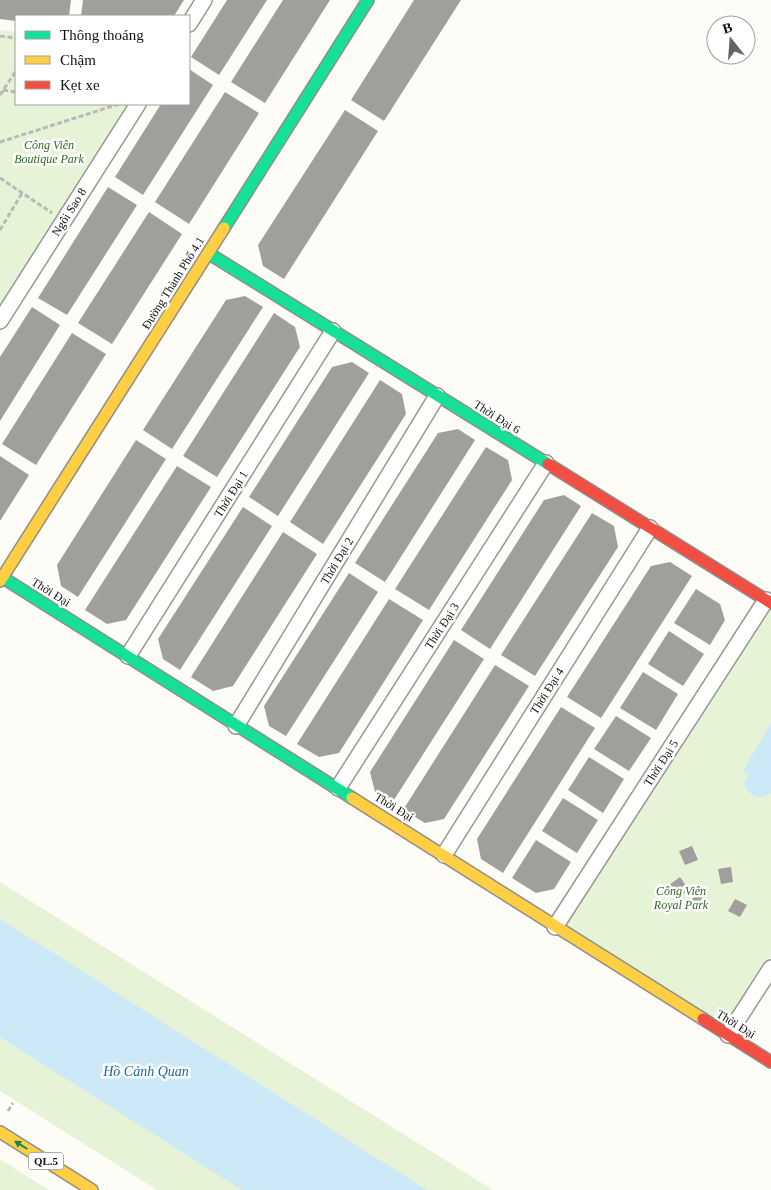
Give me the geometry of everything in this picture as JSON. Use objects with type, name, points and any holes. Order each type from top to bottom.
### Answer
[{"type":"main road","name":"Đường Thành Phố 4.1","points":[[1,578],[368,0]]},
{"type":"main road","name":"Thời Đại 6","points":[[208,253],[768,601]]},
{"type":"main road","name":"Thời Đại","points":[[1,578],[128,656],[236,726],[338,788],[771,1062]]},
{"type":"main road","name":"QL.5","points":[[0,1132],[92,1190]]},
{"type":"street","points":[[190,22],[204,0]]},
{"type":"street","name":"Ngôi Sao 8","points":[[0,321],[137,105]]},
{"type":"street","name":"Thời Đại 1","points":[[128,656],[334,331]]},
{"type":"street","name":"Thời Đại 2","points":[[236,726],[438,396]]},
{"type":"street","name":"Thời Đại 3","points":[[338,788],[546,463]]},
{"type":"street","name":"Thời Đại 4","points":[[444,855],[650,528]]},
{"type":"street","name":"Thời Đại 5","points":[[555,927],[768,601]]},
{"type":"street","points":[[728,1035],[771,968]]},
{"type":"path","points":[[0,36],[15,38]]},
{"type":"path","points":[[0,95],[15,72]]},
{"type":"path","points":[[3,90],[15,92]]},
{"type":"path","points":[[0,142],[117,105]]},
{"type":"path","points":[[0,184],[1,179],[64,220]]},
{"type":"path","points":[[0,230],[22,193]]},
{"type":"green space","name":"Công Viên Boutique Park","points":[[0,30],[15,32],[15,105],[137,105],[0,321]]},
{"type":"green space","name":"Công Viên Royal Park","points":[[771,603],[771,968],[728,1035],[555,927]]},
{"type":"green space","points":[[0,882],[493,1190],[157,1190],[0,1091]]},
{"type":"green space","points":[[0,1159],[49,1190],[0,1190]]},
{"type":"water","points":[[771,723],[771,793],[767,796],[759,797],[752,794],[746,788],[744,783],[749,775],[743,771]]},
{"type":"water","name":"Hồ Cảnh Quan","points":[[0,919],[427,1190],[242,1190],[0,1037]]},
{"type":"building","points":[[0,0],[71,0],[69,15],[15,15],[15,21],[0,19]]},
{"type":"building","points":[[83,0],[184,0],[175,15],[81,15]]},
{"type":"building","points":[[227,0],[267,0],[219,75],[191,57]]},
{"type":"building","points":[[283,0],[330,0],[265,103],[231,82]]},
{"type":"building","points":[[414,0],[461,0],[384,121],[351,100]]},
{"type":"building","points":[[190,70],[213,85],[143,195],[115,177],[160,105],[190,105]]},
{"type":"building","points":[[225,92],[259,113],[189,224],[155,202]]},
{"type":"building","points":[[345,110],[378,131],[284,279],[263,266],[258,245]]},
{"type":"building","points":[[108,187],[137,205],[67,315],[38,298]]},
{"type":"building","points":[[149,212],[182,234],[112,344],[78,323]]},
{"type":"building","points":[[245,296],[263,307],[172,449],[143,430],[226,300]]},
{"type":"building","points":[[32,307],[60,325],[0,421],[0,357]]},
{"type":"building","points":[[274,313],[295,327],[300,347],[217,477],[183,456]]},
{"type":"building","points":[[72,333],[106,354],[36,465],[2,444]]},
{"type":"building","points":[[352,362],[369,373],[278,516],[249,497],[332,367]]},
{"type":"building","points":[[380,380],[402,394],[406,414],[323,544],[290,522]]},
{"type":"building","points":[[458,429],[475,440],[385,582],[355,563],[438,433]]},
{"type":"building","points":[[136,440],[166,459],[78,597],[61,586],[57,565]]},
{"type":"building","points":[[486,447],[508,460],[512,480],[429,610],[395,589]]},
{"type":"building","points":[[0,456],[29,475],[0,521]]},
{"type":"building","points":[[177,466],[211,487],[126,620],[107,624],[85,610]]},
{"type":"building","points":[[564,495],[581,506],[490,649],[461,630],[544,500]]},
{"type":"building","points":[[243,507],[272,526],[180,670],[163,659],[158,639]]},
{"type":"building","points":[[592,513],[614,526],[618,547],[535,676],[501,655]]},
{"type":"building","points":[[283,532],[317,554],[233,686],[213,691],[191,677]]},
{"type":"building","points":[[670,562],[692,576],[601,718],[567,697],[651,566]]},
{"type":"building","points":[[349,573],[378,592],[286,736],[269,726],[264,706]]},
{"type":"building","points":[[696,589],[720,604],[725,620],[710,645],[674,623]]},
{"type":"building","points":[[389,599],[423,620],[339,753],[319,757],[297,744]]},
{"type":"building","points":[[669,631],[704,654],[683,686],[648,664]]},
{"type":"building","points":[[454,640],[484,659],[392,803],[375,792],[370,772]]},
{"type":"building","points":[[495,665],[529,686],[444,819],[425,823],[403,810]]},
{"type":"building","points":[[643,672],[678,694],[656,730],[620,708]]},
{"type":"building","points":[[561,707],[595,728],[503,873],[481,859],[477,839]]},
{"type":"building","points":[[616,716],[651,738],[629,771],[594,749]]},
{"type":"building","points":[[589,757],[624,779],[603,813],[568,790]]},
{"type":"building","points":[[563,798],[598,820],[577,853],[542,831]]},
{"type":"building","points":[[536,840],[571,862],[554,889],[536,893],[512,878]]},
{"type":"building","points":[[692,846],[698,860],[685,865],[679,851]]},
{"type":"building","points":[[731,867],[733,882],[721,884],[718,869]]},
{"type":"building","points":[[680,877],[689,890],[678,898],[669,885]]},
{"type":"building","points":[[693,893],[707,894],[706,908],[692,907]]},
{"type":"building","points":[[735,899],[747,905],[740,917],[728,911]]},
{"type":"traffic: fast","points":[[224,228],[368,0]]},
{"type":"traffic: fast","points":[[208,253],[548,464]]},
{"type":"traffic: fast","points":[[0,576],[352,798]]},
{"type":"traffic: slow","points":[[0,581],[224,228]]},
{"type":"traffic: slow","points":[[352,798],[703,1019]]},
{"type":"traffic: slow","points":[[0,1132],[92,1190]]},
{"type":"traffic: jam","points":[[548,464],[771,603]]},
{"type":"traffic: jam","points":[[703,1019],[771,1062]]}]
